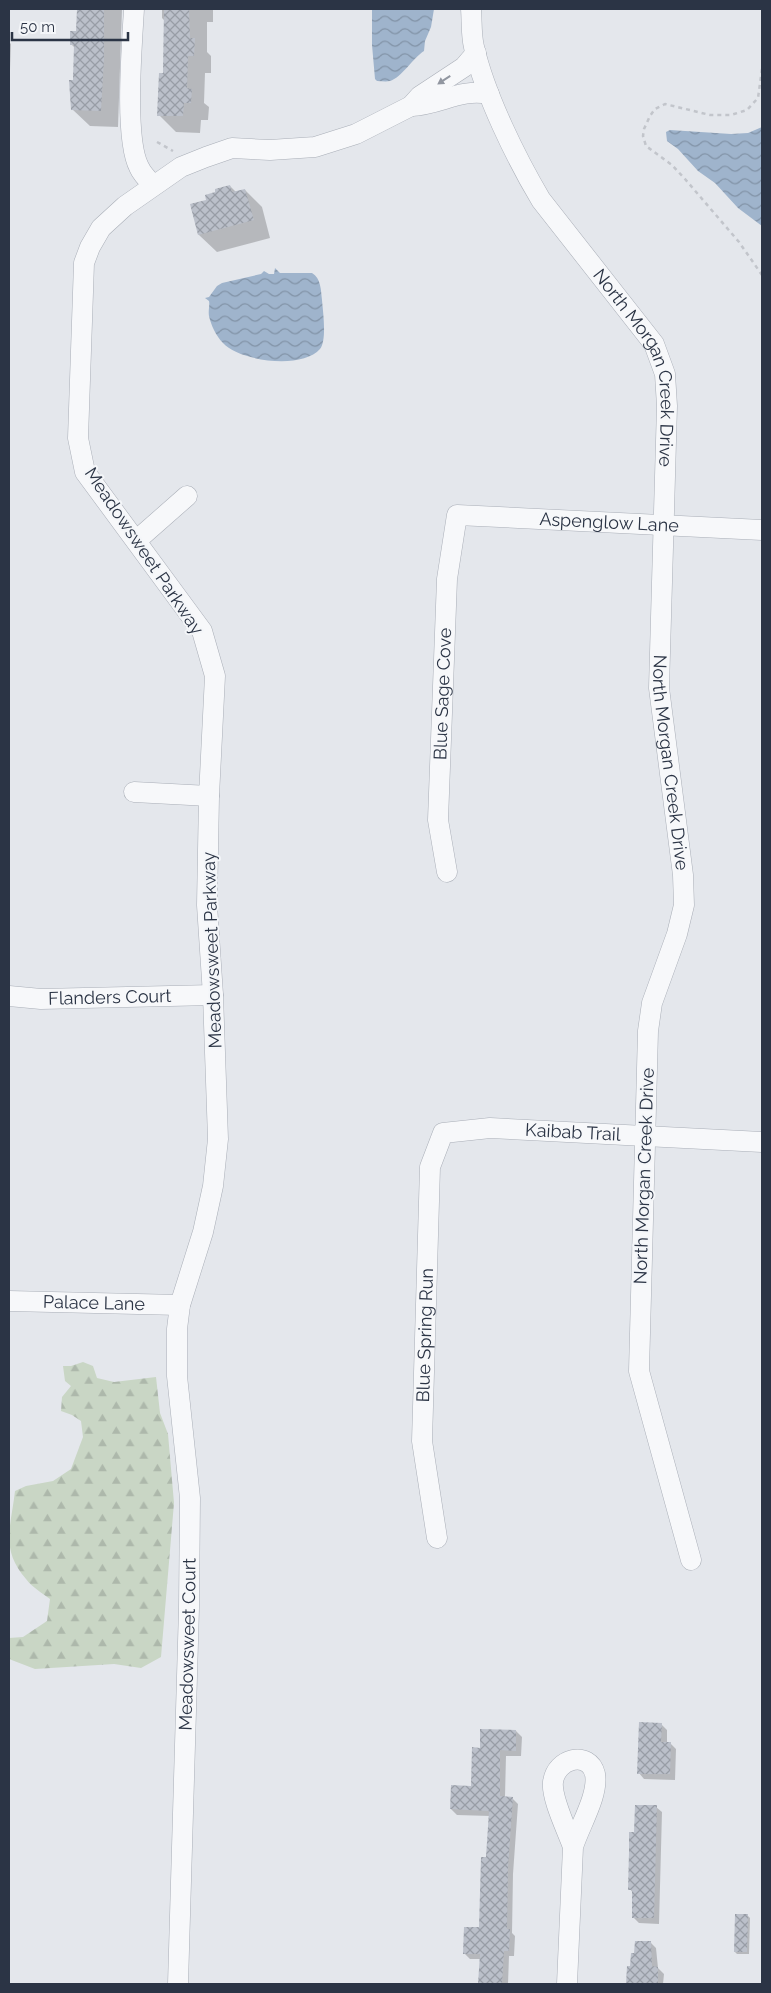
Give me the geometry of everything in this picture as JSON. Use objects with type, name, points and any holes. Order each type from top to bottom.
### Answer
[{"type":"street","points":[[134,9],[131,117],[134,149],[138,166],[153,185]]},
{"type":"street","name":"North Morgan Creek Drive","points":[[471,9],[476,52],[490,94],[526,173],[541,200],[654,344],[665,374],[667,406],[659,688],[683,875],[684,905],[677,934],[652,1003],[648,1031],[639,1371],[691,1560]]},
{"type":"street","name":"Meadowsweet Parkway","points":[[180,1305],[203,1232],[213,1186],[218,1139],[213,994],[207,905],[209,796],[215,676],[202,631],[137,540],[85,472],[78,438],[84,263],[90,247],[102,228],[124,206],[181,167],[232,148],[270,150],[315,147],[356,134],[411,106],[420,96],[464,67],[476,52]]},
{"type":"street","name":"Meadowsweet Parkway","points":[[411,106],[421,106],[472,91],[490,94]]},
{"type":"street","points":[[137,540],[187,496]]},
{"type":"street","name":"Aspenglow Lane","points":[[457,516],[664,524],[762,530]]},
{"type":"street","name":"Blue Sage Cove","points":[[447,872],[438,820],[447,579],[457,516]]},
{"type":"street","points":[[134,792],[209,796]]},
{"type":"street","name":"Flanders Court","points":[[9,996],[41,999],[213,994]]},
{"type":"street","name":"Kaibab Trail","points":[[443,1133],[490,1128],[762,1142]]},
{"type":"street","name":"Blue Spring Run","points":[[437,1538],[422,1441],[430,1166],[443,1133]]},
{"type":"street","name":"Palace Lane","points":[[9,1301],[180,1305]]},
{"type":"street","name":"Meadowsweet Court","points":[[178,1984],[189,1608],[190,1498],[176,1376],[177,1329],[180,1305]]},
{"type":"street","points":[[567,1984],[573,1847]]},
{"type":"path","points":[[762,70],[758,98],[747,110],[731,115],[710,115],[665,104],[655,109],[650,116],[643,136],[646,146],[672,165],[685,178],[739,242],[762,275]]},
{"type":"path","points":[[157,142],[176,153]]},
{"type":"green space","points":[[83,1362],[93,1366],[97,1378],[114,1382],[156,1377],[160,1413],[168,1434],[174,1503],[161,1657],[141,1668],[114,1664],[35,1669],[9,1659],[9,1638],[23,1637],[47,1621],[50,1599],[28,1582],[13,1558],[9,1537],[15,1491],[26,1486],[53,1481],[71,1469],[83,1437],[81,1421],[61,1411],[62,1397],[71,1386],[65,1381],[63,1366],[71,1366]]},
{"type":"water","points":[[372,9],[434,9],[424,51],[399,76],[390,81],[377,81],[375,79],[372,45]]},
{"type":"water","points":[[762,127],[762,226],[738,208],[715,183],[698,171],[678,149],[667,141],[666,132],[670,130],[731,134],[748,133]]},
{"type":"water","points":[[275,268],[280,273],[312,273],[319,281],[324,333],[320,349],[311,356],[286,361],[271,361],[242,354],[223,343],[212,327],[209,316],[209,301],[205,298],[209,297],[217,286],[222,283],[261,274],[264,271],[274,274]]},
{"type":"building","points":[[77,9],[104,9],[101,111],[71,110],[69,80],[73,80],[74,45],[70,45],[70,31],[76,31]]},
{"type":"building","points":[[164,9],[189,9],[190,38],[195,38],[194,56],[188,56],[187,88],[192,89],[191,103],[184,103],[183,116],[157,116],[159,73],[163,73]]},
{"type":"building","points":[[230,185],[232,192],[245,189],[254,220],[198,235],[190,204],[206,200],[205,195],[215,192],[215,189]]},
{"type":"building","points":[[639,1722],[662,1723],[661,1742],[671,1742],[670,1774],[637,1774]]},
{"type":"building","points":[[480,1729],[516,1730],[516,1751],[500,1750],[500,1796],[513,1797],[508,1867],[507,1929],[510,1929],[509,1951],[504,1951],[502,1984],[478,1984],[480,1954],[463,1954],[464,1927],[479,1927],[481,1857],[486,1857],[489,1811],[450,1809],[451,1785],[471,1786],[472,1747],[480,1748]]},
{"type":"building","points":[[635,1805],[657,1805],[654,1918],[632,1918],[632,1890],[628,1890],[629,1832],[634,1832]]},
{"type":"building","points":[[735,1914],[748,1914],[747,1952],[734,1952]]},
{"type":"building","points":[[635,1941],[651,1941],[652,1966],[658,1967],[658,1984],[626,1984],[627,1966],[630,1966],[631,1953],[634,1953]]}]
